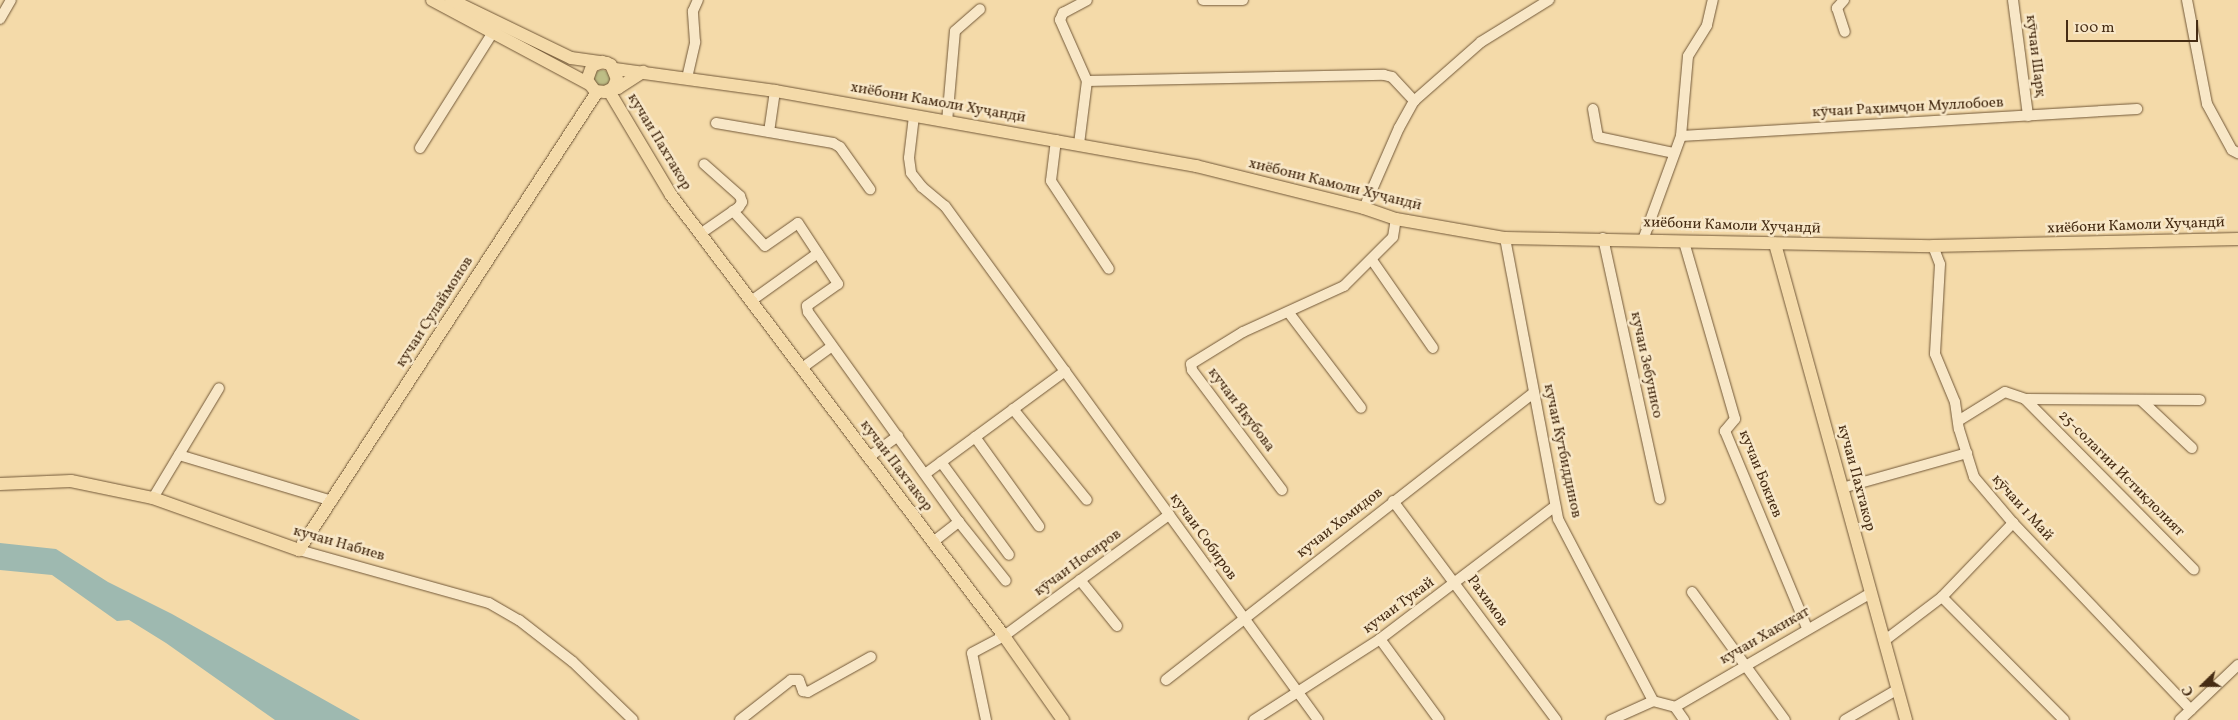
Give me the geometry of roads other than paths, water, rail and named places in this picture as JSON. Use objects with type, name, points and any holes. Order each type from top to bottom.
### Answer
[{"type":"main road","points":[[432,0],[495,28],[571,58],[602,62],[615,69],[617,79],[602,89]]},
{"type":"main road","points":[[451,0],[495,28],[602,89],[618,88],[643,72]]},
{"type":"main road","name":"кучаи Сулаймонов","points":[[299,550],[602,89],[589,70],[602,62]]},
{"type":"main road","name":"хиёбони Камоли Хуҷандӣ","points":[[615,69],[775,91],[1196,166],[1364,208],[1396,219],[1505,238],[1603,238],[1684,242],[1933,246],[2238,238]]},
{"type":"main road","name":"кучаи Пахтакор","points":[[602,89],[671,195],[1004,636],[1063,720]]},
{"type":"main road","name":"кучаи Пахтакор","points":[[1775,244],[1906,720]]},
{"type":"main road","name":"кучаи Набиев","points":[[0,484],[72,481],[153,498],[299,550]]},
{"type":"street","points":[[0,19],[11,0]]},
{"type":"street","points":[[687,78],[696,42],[693,11],[698,0]]},
{"type":"street","points":[[1079,144],[1087,80],[1060,20],[1063,13],[1087,0]]},
{"type":"street","points":[[1204,0],[1243,0]]},
{"type":"street","points":[[1364,208],[1399,128],[1414,101],[1481,42],[1549,0]]},
{"type":"street","points":[[1643,240],[1681,136],[1688,56],[1707,25],[1713,0]]},
{"type":"street","points":[[1844,0],[1837,8],[1845,32]]},
{"type":"street","name":"кӯчаи Шарқ","points":[[2013,0],[2028,116]]},
{"type":"street","points":[[2187,0],[2207,104],[2232,150],[2238,153]]},
{"type":"street","points":[[947,122],[955,31],[980,9]]},
{"type":"street","points":[[420,148],[495,28]]},
{"type":"street","points":[[1087,80],[1384,75],[1392,77],[1414,101]]},
{"type":"street","points":[[769,132],[775,91]]},
{"type":"street","points":[[1592,109],[1598,137],[1674,153]]},
{"type":"street","name":"кӯчаи Раҳимҷон Муллобоев","points":[[1681,136],[2138,110]]},
{"type":"street","name":"кучаи Собиров","points":[[914,116],[908,158],[911,173],[922,188],[944,206],[1244,617],[1297,695],[1318,720]]},
{"type":"street","points":[[716,123],[833,143],[840,147],[870,189]]},
{"type":"street","points":[[1056,140],[1051,181],[1109,269]]},
{"type":"street","name":"кучаи Пахтакор","points":[[704,164],[740,196],[742,202],[733,211],[759,244],[765,246],[798,223],[838,284],[807,306],[832,346],[959,522],[1006,581]]},
{"type":"street","points":[[700,234],[733,211]]},
{"type":"street","name":"кучаи Якубова","points":[[1282,490],[1192,370],[1191,364],[1243,332],[1289,313],[1344,286],[1393,237],[1396,219]]},
{"type":"street","name":"кучаи Кутбиддинов","points":[[1505,238],[1558,519],[1653,702]]},
{"type":"street","name":"кучаи Зебунисо","points":[[1603,238],[1660,498]]},
{"type":"street","name":"кучаи Бокиев","points":[[1684,242],[1735,419],[1725,431],[1807,628]]},
{"type":"street","name":"кӯчаи 1 Май","points":[[1933,246],[1940,264],[1935,354],[1955,402],[1958,421],[1974,477],[2185,717]]},
{"type":"street","points":[[751,301],[818,254]]},
{"type":"street","points":[[1372,260],[1433,348]]},
{"type":"street","points":[[1289,313],[1361,408]]},
{"type":"street","points":[[802,368],[832,346]]},
{"type":"street","points":[[925,474],[1064,371]]},
{"type":"street","points":[[153,498],[218,388]]},
{"type":"street","name":"кучаи Хомидов","points":[[1166,680],[1244,617],[1534,392]]},
{"type":"street","name":"25-солагии Истиқлолият","points":[[1958,421],[2004,392],[2026,399],[2200,400]]},
{"type":"street","name":"25-солагии Истиқлолият","points":[[2026,399],[2194,570]]},
{"type":"street","points":[[2140,400],[2192,448]]},
{"type":"street","points":[[1013,409],[1087,500]]},
{"type":"street","points":[[869,457],[898,436]]},
{"type":"street","points":[[975,437],[1039,526]]},
{"type":"street","points":[[1842,488],[1967,454]]},
{"type":"street","points":[[179,455],[332,501]]},
{"type":"street","points":[[941,462],[1009,556]]},
{"type":"street","name":"Рахимов","points":[[1393,501],[1556,720]]},
{"type":"street","name":"кучаи Тукай","points":[[1254,720],[1297,695],[1380,639],[1456,584],[1556,506]]},
{"type":"street","name":"кӯчаи Носиров","points":[[986,720],[972,653],[1004,636],[1169,515]]},
{"type":"street","points":[[933,542],[959,522]]},
{"type":"street","points":[[1884,642],[1942,597],[2013,523]]},
{"type":"street","name":"кучаи Набиев","points":[[299,550],[489,603],[518,620],[573,662],[633,720]]},
{"type":"street","points":[[1080,580],[1117,626]]},
{"type":"street","points":[[1692,592],[1747,664],[1785,720]]},
{"type":"street","name":"кучаи Хакикат","points":[[1675,706],[1807,628],[1871,593]]},
{"type":"street","points":[[1942,597],[2064,720]]},
{"type":"street","points":[[1380,639],[1439,720]]},
{"type":"street","points":[[740,720],[791,680],[799,680],[803,691],[808,692],[871,657]]},
{"type":"street","points":[[2185,717],[2238,665]]},
{"type":"street","points":[[1845,720],[1898,689]]},
{"type":"street","points":[[1610,720],[1653,702],[1675,706],[1684,720]]},
{"type":"water","points":[[0,543],[56,549],[108,582],[172,614],[360,720],[275,720],[166,643],[129,620],[117,621],[52,575],[0,570]]}]
